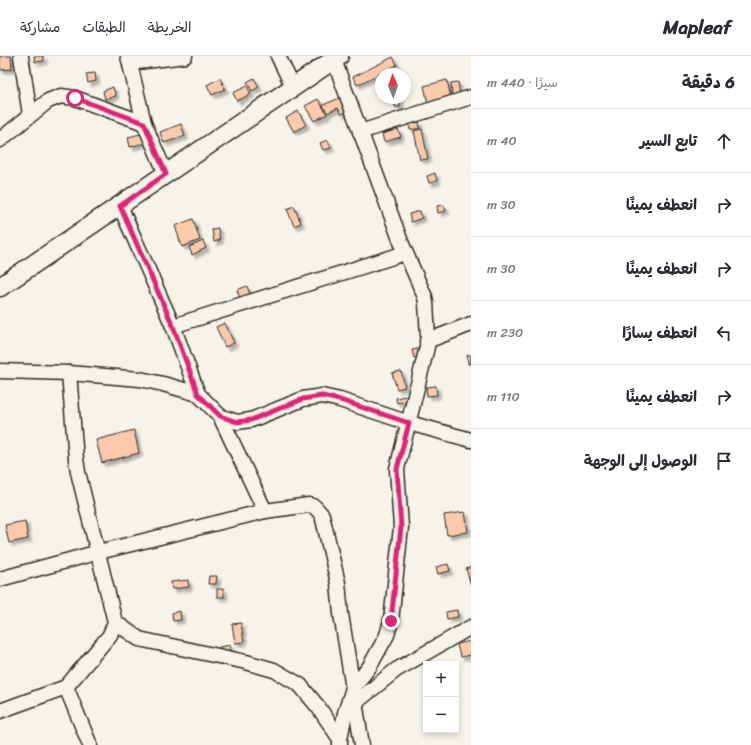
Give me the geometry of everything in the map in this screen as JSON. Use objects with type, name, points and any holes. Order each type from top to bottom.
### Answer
[{"type":"street","points":[[22,56],[30,115]]},
{"type":"street","points":[[166,174],[144,123],[129,60],[185,56]]},
{"type":"street","points":[[278,56],[293,87]]},
{"type":"street","points":[[0,288],[336,58],[360,132],[405,252],[425,297],[427,341],[424,362],[397,469],[401,527],[391,621],[387,635],[370,666],[352,688],[345,713],[340,742]]},
{"type":"street","points":[[0,140],[48,101],[61,96],[75,98],[144,123]]},
{"type":"street","points":[[360,132],[471,97]]},
{"type":"street","points":[[120,206],[173,326],[198,394],[220,416],[265,511]]},
{"type":"street","points":[[173,326],[405,252]]},
{"type":"street","points":[[427,341],[471,324]]},
{"type":"street","points":[[0,371],[69,373],[140,379],[198,394]]},
{"type":"street","points":[[0,711],[66,687],[110,635],[115,622],[99,552],[78,472],[69,373]]},
{"type":"street","points":[[220,416],[237,422],[251,420],[303,399],[322,396],[340,400],[409,423],[471,440]]},
{"type":"street","points":[[0,578],[265,511],[308,505],[315,507],[322,515],[338,583],[341,614],[362,745]]},
{"type":"street","points":[[115,622],[139,639],[246,662],[274,670],[300,685],[320,708],[340,742]]},
{"type":"street","points":[[355,703],[396,670],[471,627]]},
{"type":"street","points":[[66,687],[90,745]]},
{"type":"building","points":[[0,56],[11,56],[12,69],[0,70]]},
{"type":"building","points":[[34,56],[43,56],[44,61],[35,62]]},
{"type":"building","points":[[393,57],[397,65],[391,68],[375,68],[375,76],[357,85],[353,77]]},
{"type":"building","points":[[95,73],[96,81],[88,83],[86,74]]},
{"type":"building","points":[[220,78],[225,89],[212,95],[207,85]]},
{"type":"building","points":[[254,78],[259,87],[252,91],[247,82]]},
{"type":"building","points":[[447,80],[451,98],[428,104],[424,86]]},
{"type":"building","points":[[458,82],[460,95],[452,96],[451,83]]},
{"type":"building","points":[[247,86],[251,94],[237,101],[233,93]]},
{"type":"building","points":[[113,87],[116,96],[105,99],[103,91]]},
{"type":"building","points":[[342,97],[348,111],[341,114],[338,108],[327,113],[323,105]]},
{"type":"building","points":[[318,99],[327,114],[314,121],[305,106]]},
{"type":"building","points":[[395,104],[400,104],[400,107],[395,107]]},
{"type":"building","points":[[298,111],[306,125],[294,132],[286,118]]},
{"type":"building","points":[[419,122],[420,128],[410,130],[409,124]]},
{"type":"building","points":[[181,124],[185,136],[164,143],[160,132]]},
{"type":"building","points":[[398,129],[401,137],[384,142],[382,134]]},
{"type":"building","points":[[422,129],[428,159],[420,160],[414,131]]},
{"type":"building","points":[[145,133],[148,142],[130,147],[128,137]]},
{"type":"building","points":[[328,140],[331,148],[323,150],[320,143]]},
{"type":"building","points":[[435,173],[437,181],[429,183],[427,176]]},
{"type":"building","points":[[444,205],[446,211],[438,213],[437,206]]},
{"type":"building","points":[[294,206],[301,223],[294,226],[287,209]]},
{"type":"building","points":[[420,211],[422,218],[411,222],[409,214]]},
{"type":"building","points":[[193,219],[200,240],[182,247],[175,226]]},
{"type":"building","points":[[218,228],[220,240],[214,242],[212,229]]},
{"type":"building","points":[[203,241],[206,248],[192,255],[189,247]]},
{"type":"building","points":[[247,286],[252,300],[242,303],[237,290]]},
{"type":"building","points":[[225,323],[234,343],[225,347],[216,327]]},
{"type":"building","points":[[422,348],[423,357],[414,358],[412,350]]},
{"type":"building","points":[[467,355],[471,355],[471,364],[468,364]]},
{"type":"building","points":[[401,371],[405,387],[397,389],[392,373]]},
{"type":"building","points":[[436,386],[437,395],[427,396],[426,387]]},
{"type":"building","points":[[410,395],[411,400],[397,403],[396,398]]},
{"type":"building","points":[[134,430],[139,453],[102,463],[96,440]]},
{"type":"building","points":[[465,512],[468,532],[447,535],[444,515]]},
{"type":"building","points":[[25,521],[28,539],[9,543],[5,525]]},
{"type":"building","points":[[448,564],[450,571],[438,574],[436,567]]},
{"type":"building","points":[[471,567],[471,585],[466,569]]},
{"type":"building","points":[[209,576],[217,576],[216,584],[208,584]]},
{"type":"building","points":[[188,580],[189,587],[172,589],[171,582]]},
{"type":"building","points":[[217,589],[224,589],[224,597],[217,597]]},
{"type":"building","points":[[457,610],[458,617],[447,619],[446,612]]},
{"type":"building","points":[[180,611],[181,620],[173,621],[172,613]]},
{"type":"building","points":[[241,623],[244,642],[235,643],[232,624]]},
{"type":"building","points":[[471,641],[471,655],[461,657],[457,644]]},
{"type":"building","points":[[230,645],[231,651],[220,653],[219,647]]},
{"type":"route","points":[[75,98],[144,123],[166,174],[120,206],[173,326],[198,394],[220,416],[237,422],[251,420],[303,399],[322,396],[340,400],[409,423],[397,469],[401,527],[391,621]]}]
